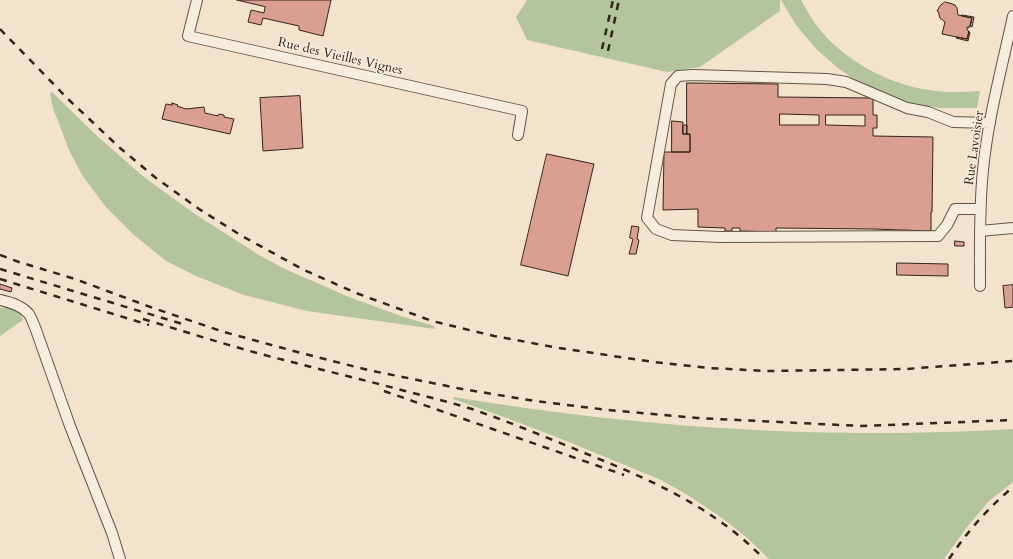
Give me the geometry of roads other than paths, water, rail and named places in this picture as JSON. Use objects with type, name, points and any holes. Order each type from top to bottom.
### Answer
[{"type":"street","name":"Rue des Vieilles Vignes","points":[[197,0],[188,36],[522,111],[518,135]]},
{"type":"street","name":"Rue Lavoisier","points":[[980,286],[980,209],[983,171],[990,123],[1009,52],[1013,16]]},
{"type":"street","points":[[980,209],[955,209],[947,225],[938,236],[721,237],[672,235],[656,230],[647,218],[671,84],[678,76],[827,79],[846,82],[907,108],[928,112],[953,122],[990,123]]},
{"type":"street","points":[[980,231],[1013,228]]},
{"type":"street","points":[[0,300],[16,304],[29,314],[70,426],[112,533],[120,559]]},
{"type":"railway","points":[[602,49],[613,0]]},
{"type":"railway","points":[[608,51],[619,0]]},
{"type":"railway","points":[[0,29],[68,99],[120,148],[156,178],[199,209],[242,236],[304,270],[356,293],[432,321],[494,336],[559,348],[654,362],[709,368],[767,371],[906,369],[1013,361]]},
{"type":"railway","points":[[0,255],[75,279],[224,332],[368,370],[462,389],[535,401],[608,410],[697,418],[861,426],[1013,420]]},
{"type":"railway","points":[[0,269],[186,325]]},
{"type":"railway","points":[[0,279],[149,325]]},
{"type":"railway","points":[[143,319],[218,342],[462,406],[514,424],[632,473],[679,496],[724,524],[764,559]]},
{"type":"railway","points":[[384,391],[624,475]]},
{"type":"railway","points":[[949,559],[978,521],[1013,487]]}]
